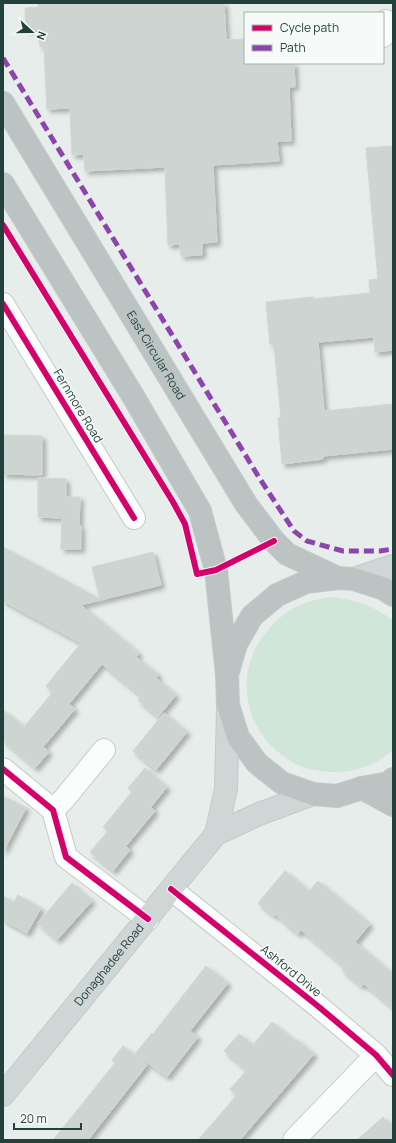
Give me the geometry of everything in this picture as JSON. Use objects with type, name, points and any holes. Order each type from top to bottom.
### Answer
[{"type":"highway","name":"East Circular Road","points":[[3,103],[246,504],[274,541],[287,554],[346,579],[382,588],[393,595]]},
{"type":"highway","points":[[3,184],[133,396],[200,511],[216,570],[227,675],[228,706],[238,736],[257,763],[282,783],[313,794],[337,796],[362,788],[389,783],[393,779]]},
{"type":"highway","points":[[227,675],[236,644],[252,616],[272,599],[277,595],[306,582],[346,579]]},
{"type":"highway","points":[[362,788],[393,805]]},
{"type":"main road","points":[[346,579],[393,566]]},
{"type":"main road","name":"Donaghadee Road","points":[[3,1095],[216,834],[226,789],[228,706]]},
{"type":"main road","name":"Donaghadee Road","points":[[216,834],[259,814],[313,794]]},
{"type":"street","name":"Fernmore Road","points":[[3,304],[134,518]]},
{"type":"street","points":[[53,810],[64,799],[104,750]]},
{"type":"street","points":[[3,769],[53,810],[66,856],[148,919]]},
{"type":"street","name":"Ashford Drive","points":[[172,889],[319,1008],[376,1056],[393,1074]]},
{"type":"street","points":[[294,1140],[376,1056]]},
{"type":"green space","points":[[331,597],[364,604],[393,620],[393,750],[386,756],[371,764],[355,770],[338,772],[319,771],[303,767],[284,757],[268,743],[257,726],[250,707],[247,687],[249,667],[256,648],[277,620],[284,614],[304,603]]},
{"type":"building","points":[[38,3],[224,3],[226,40],[244,39],[244,64],[294,64],[295,87],[289,87],[291,141],[277,141],[279,161],[213,165],[217,242],[202,243],[202,255],[181,256],[180,244],[168,245],[165,167],[85,171],[84,154],[72,155],[70,108],[47,109],[44,47],[40,47],[39,30],[26,30],[25,8],[38,7]]},
{"type":"building","points":[[393,146],[393,350],[375,352],[374,337],[318,342],[324,411],[393,404],[393,449],[323,456],[323,459],[282,464],[278,418],[281,418],[274,344],[270,344],[266,302],[370,293],[369,280],[378,279],[366,148]]},
{"type":"building","points":[[3,435],[42,436],[42,475],[3,474]]},
{"type":"building","points":[[38,478],[66,479],[66,497],[80,497],[79,526],[81,526],[81,549],[61,549],[62,518],[38,517]]},
{"type":"building","points":[[3,547],[100,599],[92,567],[153,552],[161,585],[81,605],[139,653],[136,657],[159,675],[156,678],[176,695],[158,717],[138,700],[141,696],[102,664],[69,704],[75,709],[43,747],[49,752],[35,768],[3,740],[3,710],[24,727],[53,692],[46,686],[81,643],[3,601]]},
{"type":"building","points":[[164,713],[187,732],[156,770],[133,751]]},
{"type":"building","points":[[145,768],[167,787],[151,807],[155,811],[126,846],[130,850],[113,871],[90,852],[108,831],[103,827],[132,792],[128,788]]},
{"type":"building","points":[[3,796],[26,808],[3,852]]},
{"type":"building","points":[[285,871],[309,891],[318,881],[370,924],[355,942],[393,974],[393,1008],[364,984],[361,986],[342,970],[345,967],[301,930],[298,934],[275,914],[274,916],[258,903]]},
{"type":"building","points":[[72,883],[92,901],[57,940],[38,923]]},
{"type":"building","points":[[18,895],[41,908],[27,933],[3,920],[3,896],[14,902]]},
{"type":"building","points":[[206,966],[228,983],[190,1031],[198,1037],[167,1077],[135,1054],[152,1033],[153,1034]]},
{"type":"building","points":[[272,1022],[314,1054],[240,1140],[198,1140],[237,1095],[230,1089],[247,1070],[224,1051],[239,1034],[253,1045]]},
{"type":"building","points":[[123,1046],[147,1065],[88,1140],[53,1140],[115,1063],[112,1060]]},
{"type":"building","points":[[383,1117],[393,1129],[393,1140],[357,1140]]},
{"type":"marked path","points":[[3,58],[260,479],[294,531],[307,541],[343,551],[380,551],[393,549]]},
{"type":"cycle path","points":[[3,225],[173,502],[185,524],[197,574],[216,570],[274,541]]},
{"type":"cycle path","points":[[3,304],[134,518]]},
{"type":"cycle path","points":[[3,769],[53,810],[66,857],[148,919]]},
{"type":"cycle path","points":[[171,889],[319,1007],[376,1055],[393,1075]]}]
